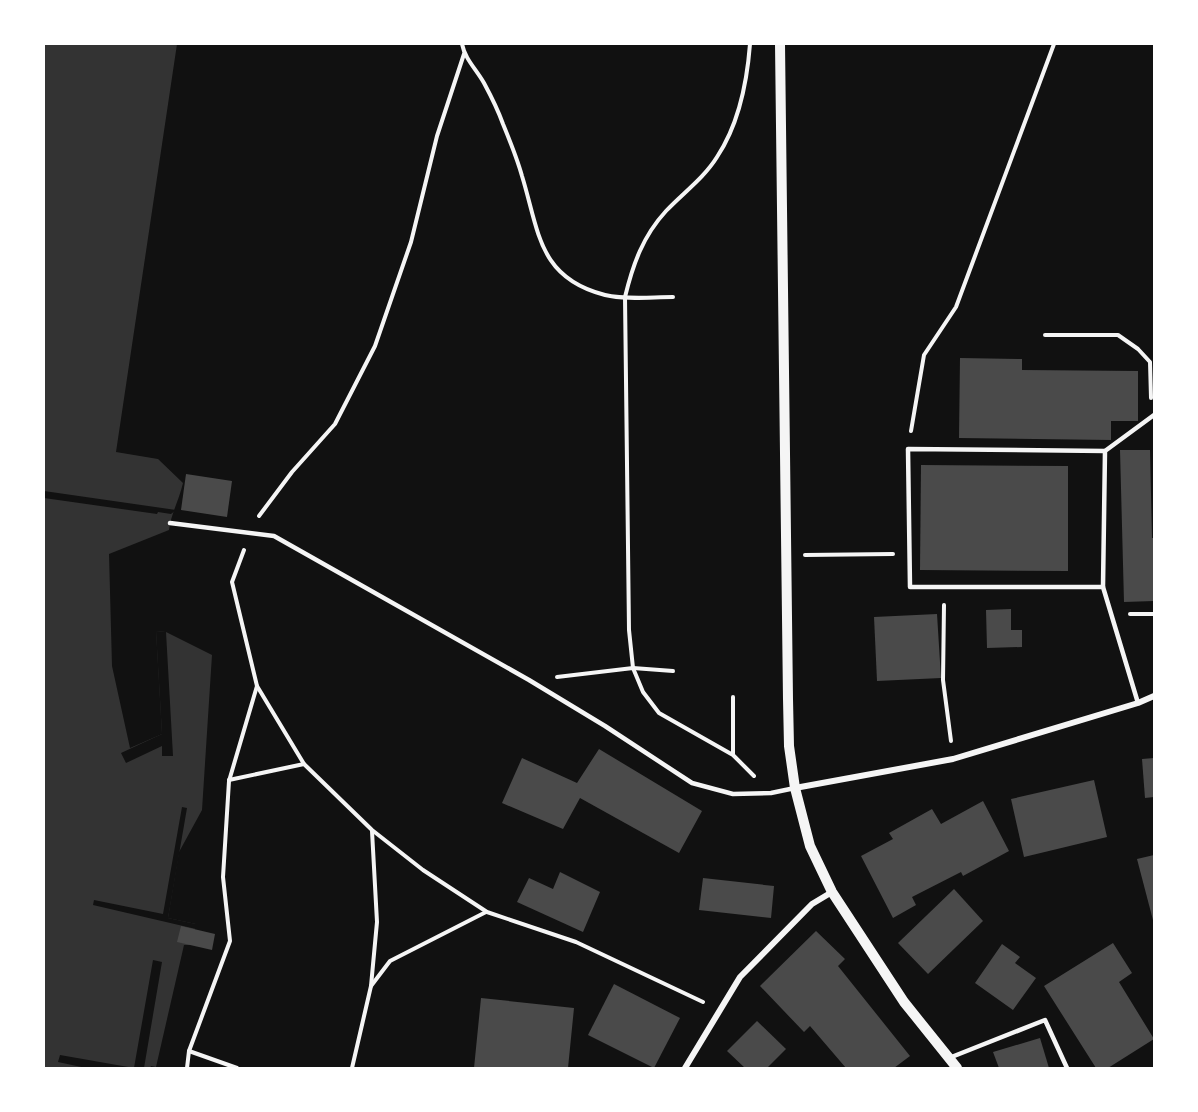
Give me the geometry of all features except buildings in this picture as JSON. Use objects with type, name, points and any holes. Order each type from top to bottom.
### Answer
[{"type":"street","points":[[780,44],[789,746],[795,788],[810,846],[832,892],[904,1002],[957,1068]]},
{"type":"street","points":[[795,788],[953,759],[1138,704],[1155,696]]},
{"type":"street","points":[[685,1068],[740,977],[812,904],[832,892]]},
{"type":"lane","points":[[1103,587],[910,587],[908,449],[1105,451],[1154,416]]},
{"type":"lane","points":[[1105,451],[1103,587],[1138,704]]},
{"type":"lane","points":[[170,523],[274,536],[530,680],[692,783],[733,794],[771,793],[795,788]]},
{"type":"lane","points":[[949,1058],[1046,1020],[1067,1068]]},
{"type":"path","points":[[462,44],[464,54],[483,81],[499,113],[522,174],[540,240],[545,252],[560,272],[579,286],[606,295],[673,297]]},
{"type":"path","points":[[750,44],[744,93],[733,126],[717,158],[666,211],[647,236],[632,267],[626,297],[629,630],[633,668],[643,692],[659,712],[733,755],[771,793]]},
{"type":"path","points":[[908,449],[924,355],[956,307],[1054,44]]},
{"type":"path","points":[[464,54],[437,136],[411,242],[375,346],[335,424],[292,472],[259,517],[250,533],[232,582],[257,686],[304,764],[372,830],[423,870],[487,912],[576,942],[720,1010]]},
{"type":"path","points":[[1045,335],[1118,334],[1138,349],[1150,362],[1154,416]]},
{"type":"path","points":[[786,555],[910,554]]},
{"type":"path","points":[[945,587],[943,680],[953,759]]},
{"type":"path","points":[[1111,615],[1155,614]]},
{"type":"path","points":[[530,680],[633,668],[673,671]]},
{"type":"path","points":[[187,1068],[189,1051],[230,941],[223,877],[229,781],[257,686]]},
{"type":"path","points":[[733,697],[733,755]]},
{"type":"path","points":[[229,781],[304,764]]},
{"type":"path","points":[[352,1068],[371,986],[376,922],[372,830]]},
{"type":"path","points":[[371,986],[390,961],[487,912]]},
{"type":"path","points":[[189,1051],[237,1068]]},
{"type":"shaded area","points":[[44,44],[177,44],[116,452],[158,459],[183,483],[169,530],[109,554],[112,666],[130,748],[162,734],[156,631],[166,632],[212,655],[202,810],[179,852],[168,918],[196,924],[192,945],[184,945],[156,1067],[151,1066],[150,1068],[44,1068]]},
{"type":"pier","points":[[44,491],[176,510],[171,514],[158,512],[157,514],[44,498]]},
{"type":"pier","points":[[156,631],[166,632],[173,756],[162,756],[162,746],[126,763],[121,753],[162,734]]},
{"type":"pier","points":[[182,807],[187,808],[168,918],[196,924],[196,929],[93,905],[94,900],[163,914]]},
{"type":"pier","points":[[153,960],[162,962],[144,1068],[134,1068]]},
{"type":"pier","points":[[60,1055],[134,1068],[86,1068],[58,1062]]}]
